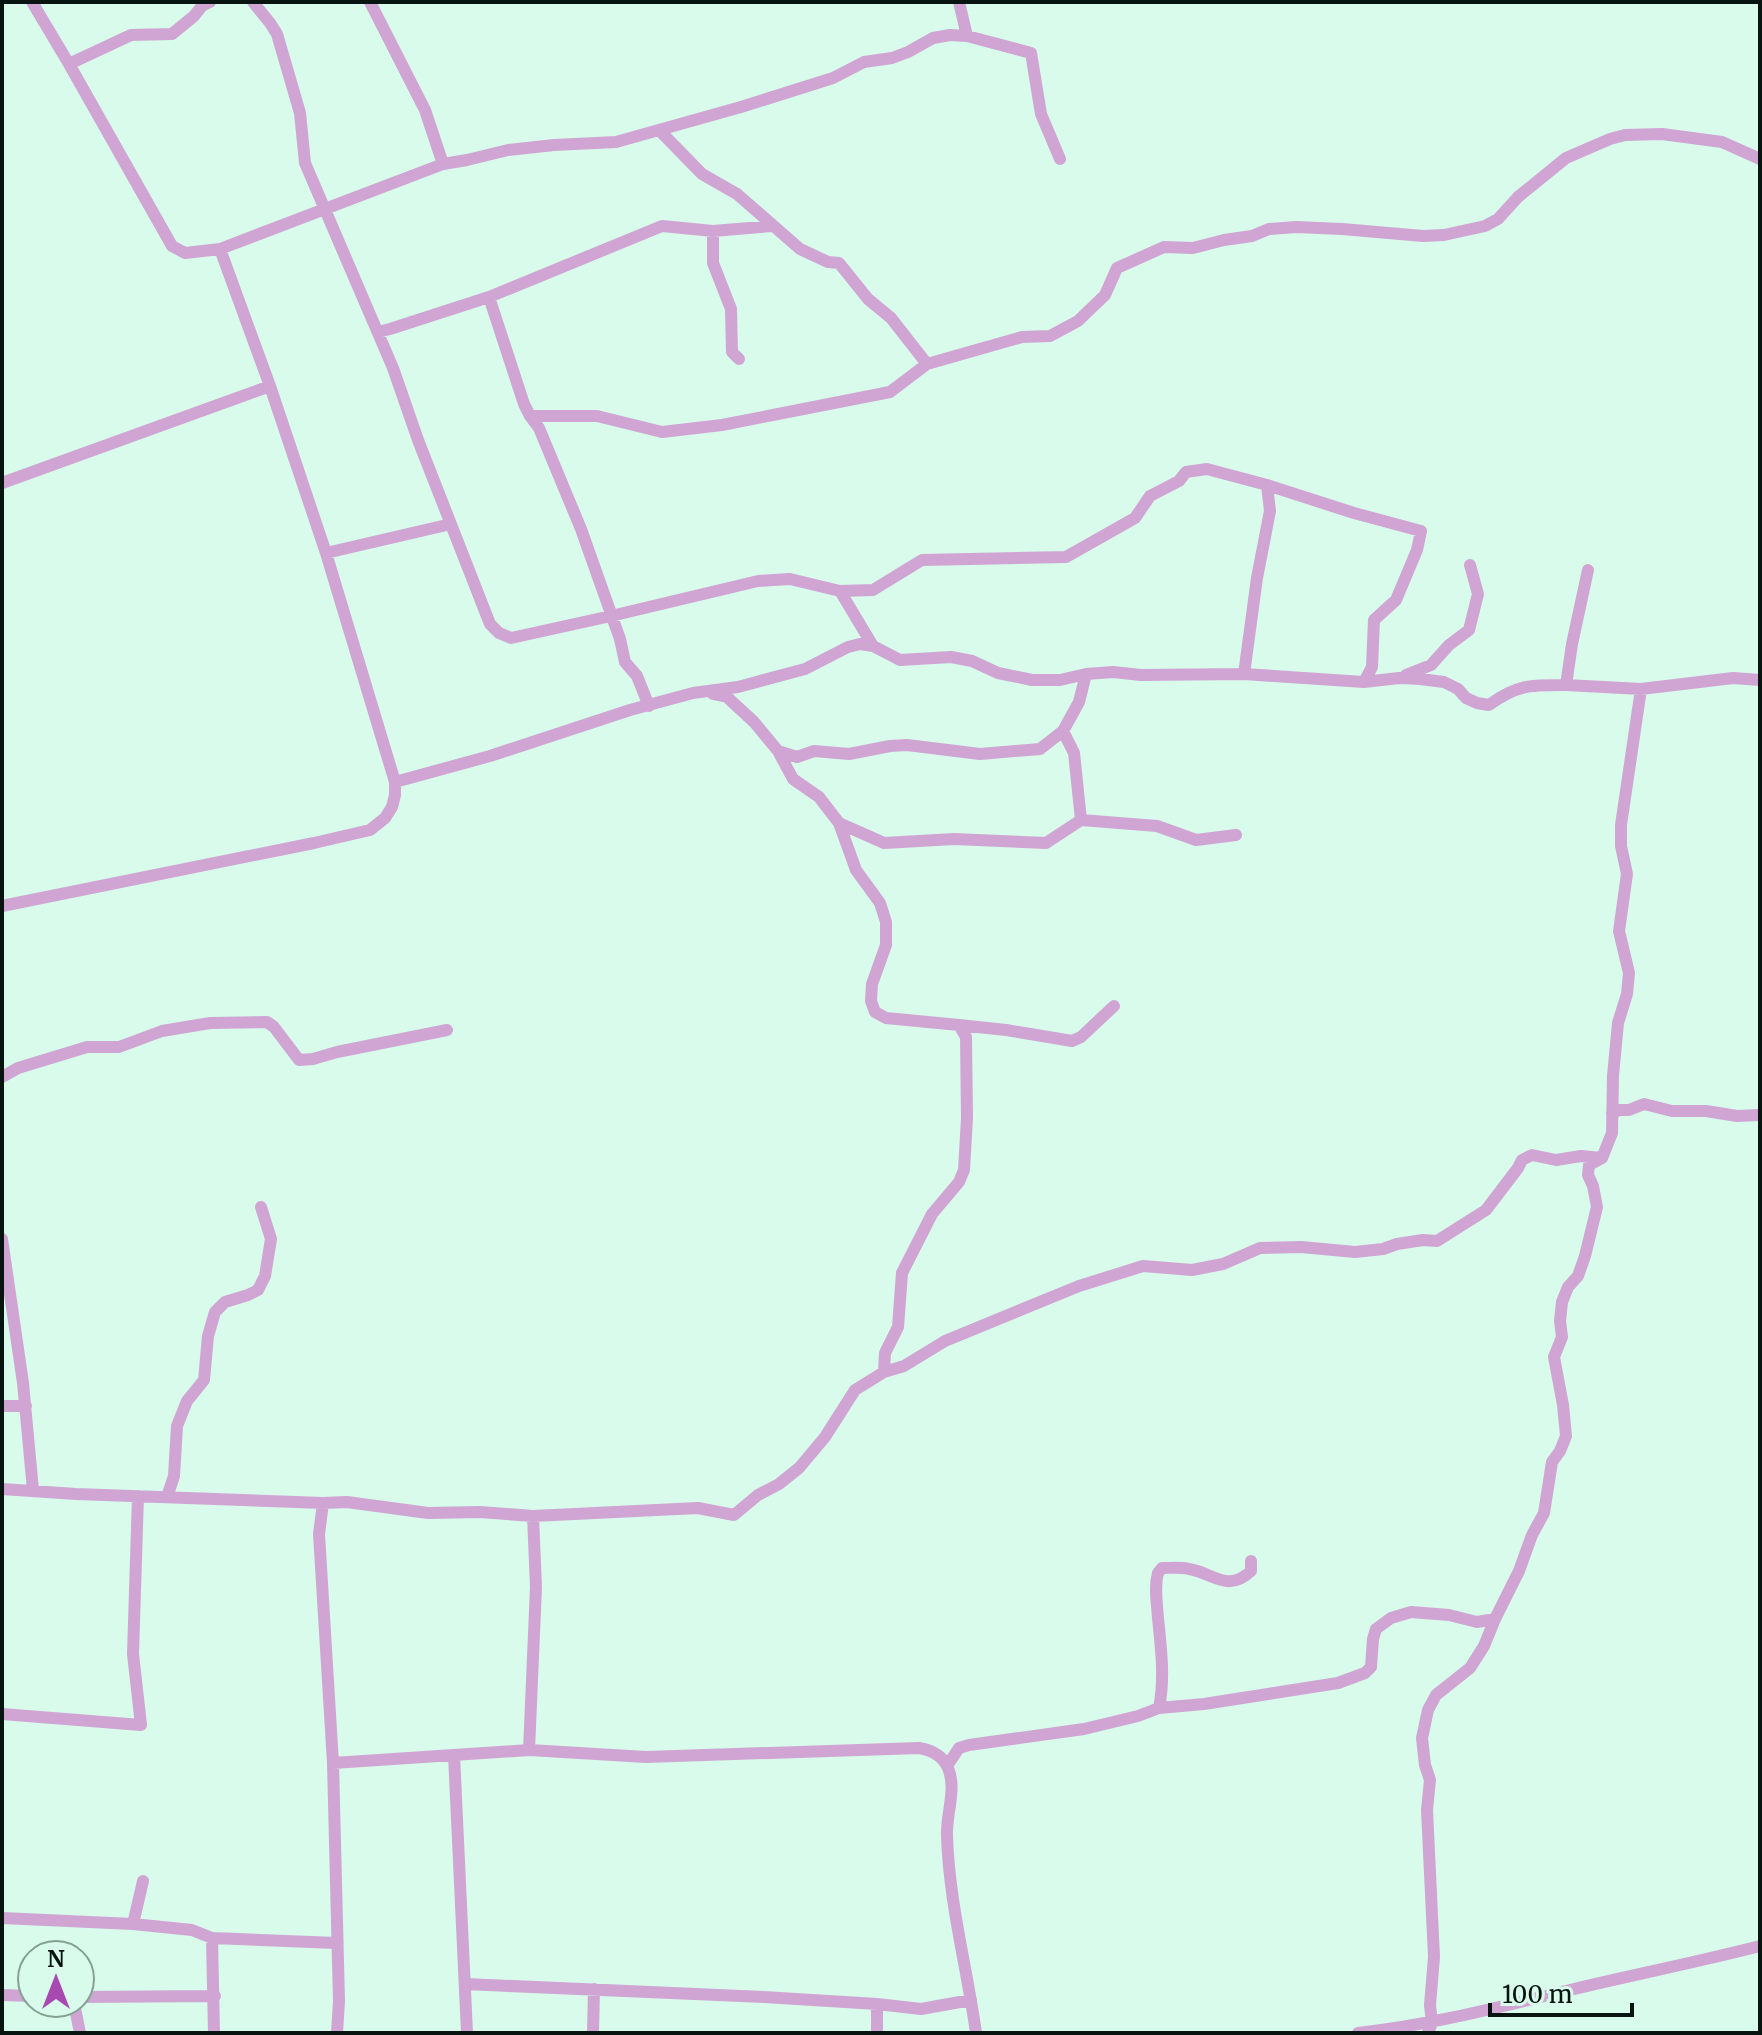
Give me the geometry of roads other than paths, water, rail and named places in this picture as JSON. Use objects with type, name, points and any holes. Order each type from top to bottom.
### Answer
[{"type":"street","points":[[32,2],[172,246],[185,253],[220,249],[443,164],[508,150],[616,142],[660,131],[833,78],[864,62],[892,58],[933,38],[950,35],[967,36],[1031,53],[1041,114],[1060,159]]},
{"type":"street","points":[[69,64],[131,35],[172,34],[210,2]]},
{"type":"street","points":[[253,2],[277,34],[300,113],[305,163],[378,332],[490,624],[499,633],[511,638],[758,581],[790,579],[840,591],[873,590],[922,560],[1066,557],[1135,518],[1150,496],[1179,481],[1186,472],[1207,469],[1421,531],[1417,550],[1396,600],[1374,620],[1372,667],[1364,682]]},
{"type":"street","points":[[370,2],[425,110],[443,164]]},
{"type":"street","points":[[959,2],[967,36]]},
{"type":"street","points":[[660,131],[702,174],[737,194],[800,249],[828,262],[839,263],[868,299],[891,318],[927,364]]},
{"type":"street","points":[[530,416],[597,416],[662,432],[722,425],[890,392],[927,364],[1022,337],[1050,336],[1078,321],[1105,295],[1117,268],[1164,247],[1193,248],[1252,236],[1269,229],[1296,227],[1423,236],[1469,230],[1498,219],[1526,190],[1566,158],[1625,135],[1662,134],[1722,142],[1760,159]]},
{"type":"street","points":[[378,332],[489,297],[662,226],[713,231],[772,226]]},
{"type":"street","points":[[713,231],[713,263],[731,309],[732,352],[739,359]]},
{"type":"street","points":[[2,906],[370,830],[385,818],[392,807],[395,782],[326,553],[220,249]]},
{"type":"street","points":[[489,297],[524,404],[539,428],[575,515],[620,639],[625,662],[637,676],[649,706]]},
{"type":"street","points":[[2,483],[270,386]]},
{"type":"street","points":[[1244,674],[1270,511],[1267,485]]},
{"type":"street","points":[[326,553],[451,524]]},
{"type":"street","points":[[1399,678],[1431,665],[1449,645],[1469,630],[1478,594],[1470,565]]},
{"type":"street","points":[[1566,685],[1588,570]]},
{"type":"street","points":[[840,591],[873,646]]},
{"type":"street","points":[[395,782],[490,756],[630,710],[805,669],[860,644],[873,646],[900,660],[951,657],[972,661],[998,673],[1032,680],[1060,680],[1113,672],[1141,675],[1244,674],[1364,682],[1399,678],[1444,682],[1458,689],[1466,698],[1489,705],[1508,692],[1536,685],[1641,689],[1733,678],[1760,680]]},
{"type":"street","points":[[778,751],[797,757],[814,751],[849,754],[907,745],[980,754],[1040,749],[1063,731],[1079,702],[1086,674]]},
{"type":"street","points":[[1430,2028],[1434,1957],[1427,1810],[1430,1780],[1422,1738],[1428,1710],[1436,1695],[1470,1668],[1484,1646],[1544,1513],[1552,1462],[1566,1436],[1554,1357],[1562,1337],[1562,1302],[1568,1287],[1578,1276],[1597,1207],[1588,1175],[1589,1165],[1602,1158],[1612,1133],[1618,1023],[1627,994],[1629,973],[1619,931],[1627,874],[1621,846],[1621,825],[1641,689]]},
{"type":"street","points":[[706,692],[727,697],[754,722],[778,751],[793,779],[819,797],[839,823],[856,870],[880,903],[886,922],[886,945],[872,984],[871,1001],[875,1012],[886,1018],[1006,1030],[1072,1041],[1081,1037],[1114,1006]]},
{"type":"street","points":[[1063,731],[1074,753],[1081,820]]},
{"type":"street","points":[[839,823],[884,843],[954,839],[1046,843],[1081,820],[1157,826],[1196,840],[1236,835]]},
{"type":"street","points":[[2,1077],[18,1068],[87,1047],[119,1047],[162,1031],[210,1023],[267,1022],[299,1060],[447,1030]]},
{"type":"street","points":[[884,1372],[885,1353],[898,1327],[902,1273],[932,1214],[959,1182],[964,1170],[967,1061],[966,1037],[959,1025]]},
{"type":"street","points":[[1612,1113],[1644,1104],[1672,1111],[1760,1115]]},
{"type":"street","points":[[2,1489],[347,1502],[428,1513],[480,1512],[533,1516],[698,1508],[734,1515],[799,1468],[825,1437],[855,1390],[945,1341],[1002,1316],[1079,1286],[1143,1266],[1192,1270],[1223,1264],[1260,1248],[1301,1247],[1355,1252],[1423,1240],[1437,1241],[1486,1210],[1522,1160],[1532,1155],[1556,1160],[1581,1156],[1602,1158]]},
{"type":"street","points":[[167,1497],[174,1476],[177,1426],[187,1401],[204,1380],[208,1336],[215,1312],[225,1302],[258,1290],[265,1276],[271,1239],[261,1207]]},
{"type":"street","points":[[2,1239],[26,1406],[33,1490]]},
{"type":"street","points":[[2,1406],[26,1406]]},
{"type":"street","points":[[2,1714],[141,1725],[133,1654],[138,1496]]},
{"type":"street","points":[[323,1503],[319,1554],[333,1763],[339,2001],[337,2033]]},
{"type":"street","points":[[529,1750],[536,1587],[533,1516]]},
{"type":"street","points":[[1159,1708],[1162,1670],[1158,1573],[1162,1568],[1188,1568],[1218,1580],[1233,1581],[1251,1571],[1251,1561]]},
{"type":"street","points":[[947,1766],[959,1748],[969,1745],[1084,1729],[1159,1708],[1338,1683],[1365,1673],[1371,1667],[1376,1629],[1391,1618],[1411,1612],[1449,1615],[1477,1622],[1495,1619]]},
{"type":"street","points":[[333,1763],[529,1750],[646,1757],[919,1748],[933,1751],[947,1766],[951,1783],[946,1834],[954,1908],[976,2033]]},
{"type":"street","points":[[454,1755],[467,2033]]},
{"type":"street","points":[[133,1924],[143,1881]]},
{"type":"street","points":[[2,1918],[133,1924],[192,1930],[212,1938],[336,1943]]},
{"type":"street","points":[[212,1938],[214,2033]]},
{"type":"street","points":[[1358,2033],[1430,2028],[1608,1981],[1760,1946]]},
{"type":"street","points":[[465,1984],[877,2004],[921,2009],[971,2000]]},
{"type":"street","points":[[593,2033],[594,1989]]},
{"type":"street","points":[[96,1997],[215,1996]]},
{"type":"street","points":[[877,2004],[877,2033]]}]
